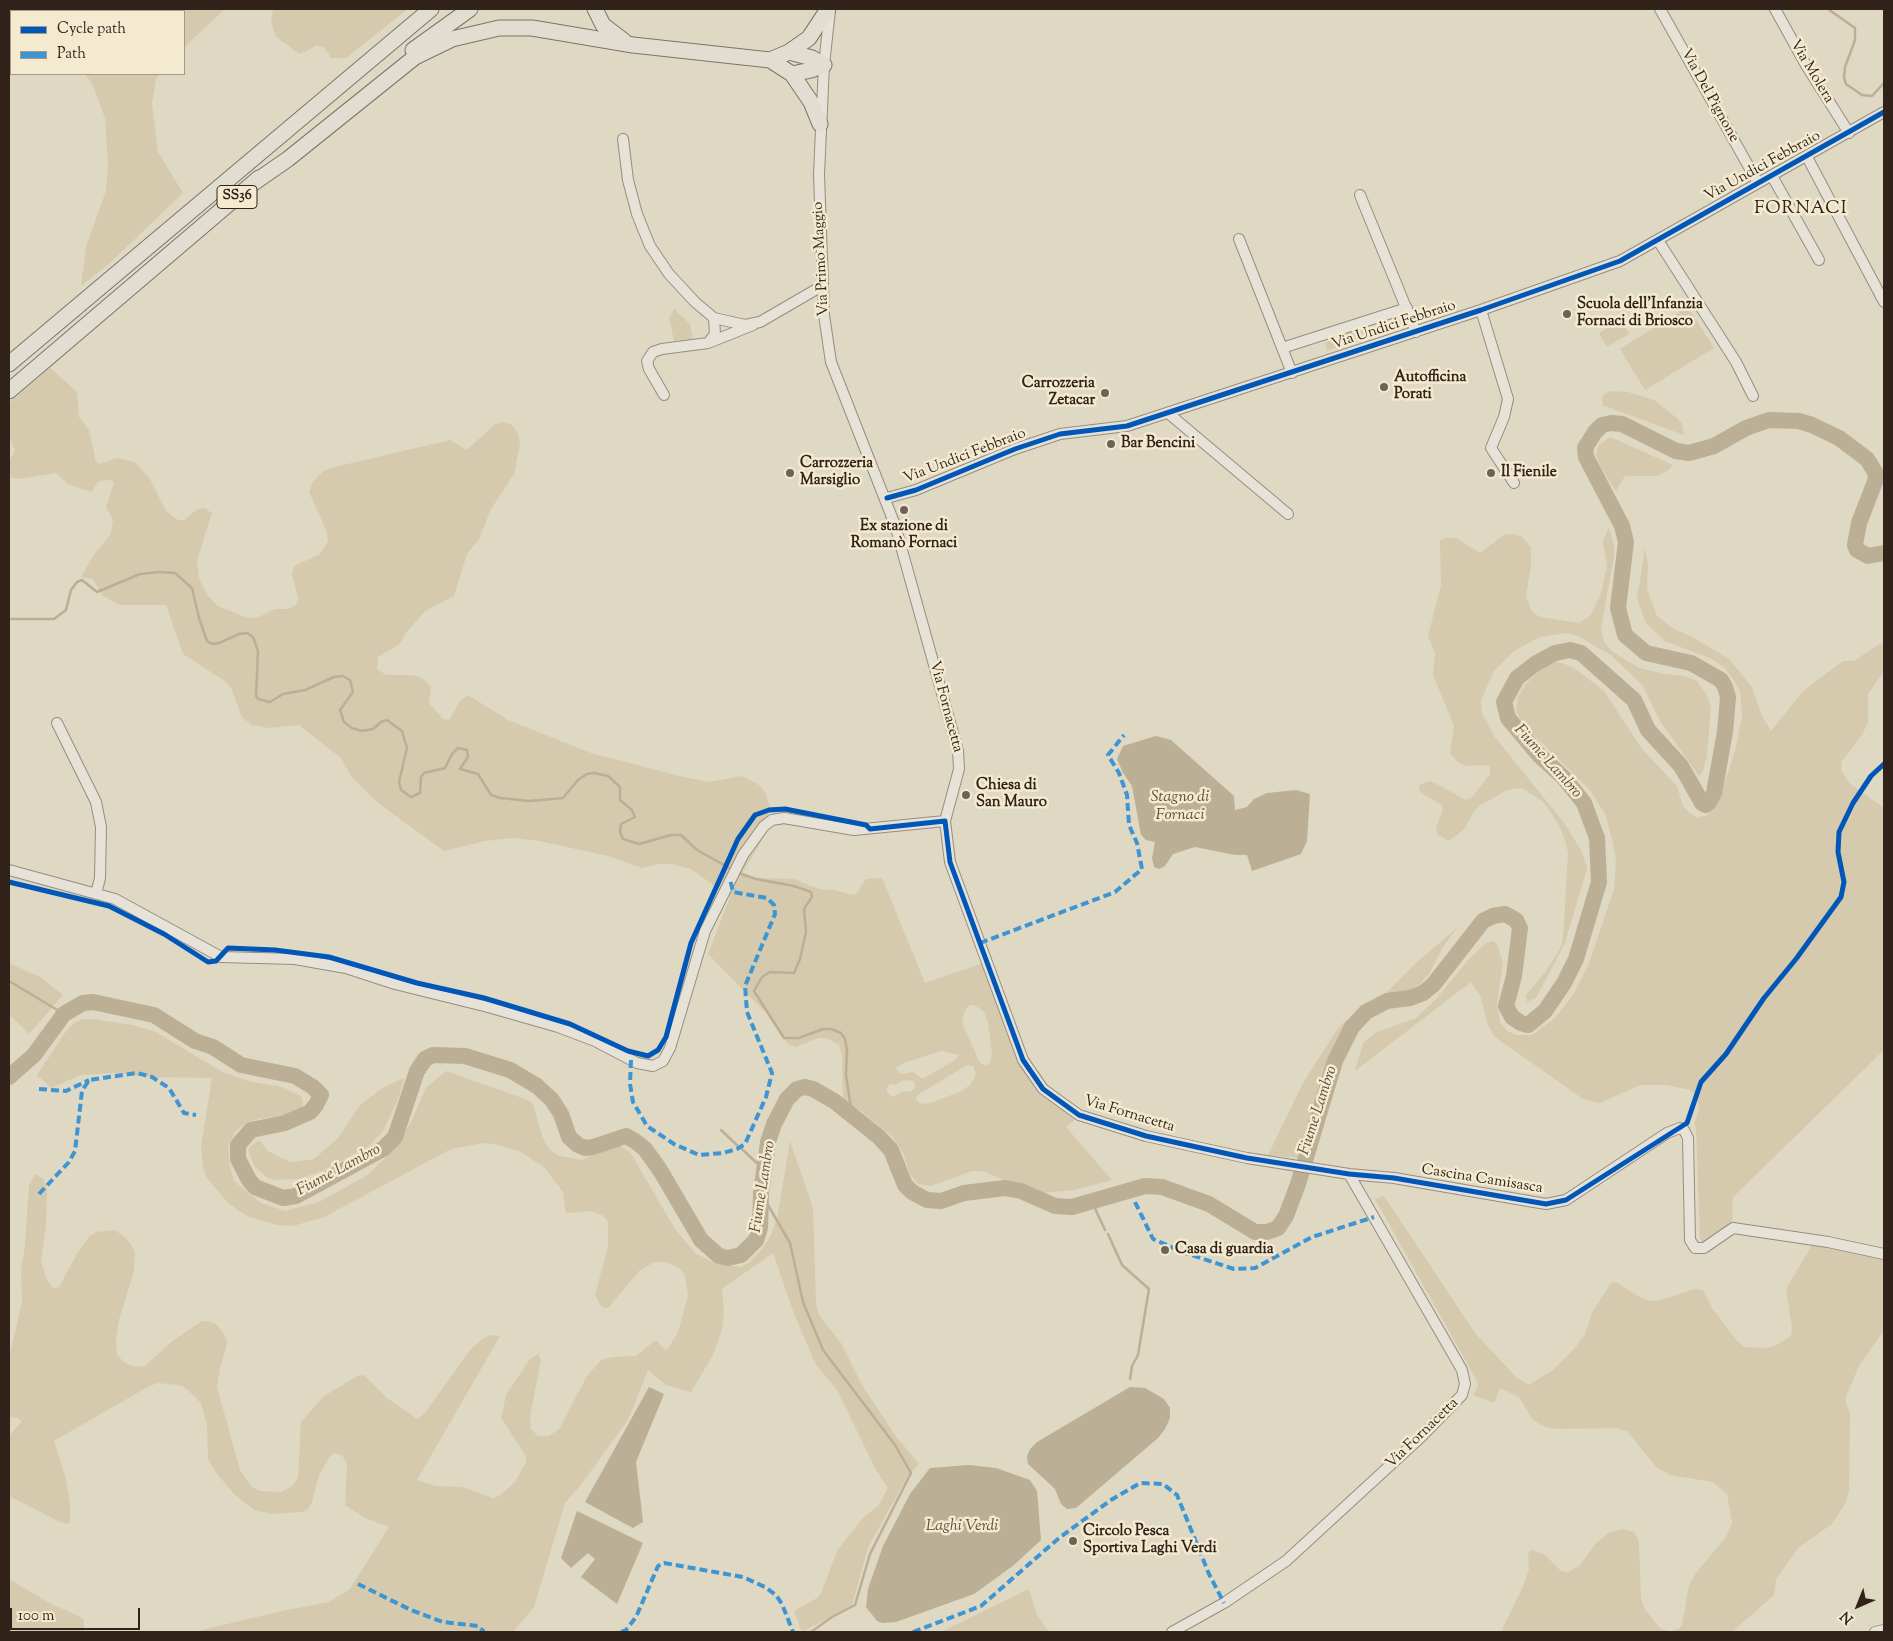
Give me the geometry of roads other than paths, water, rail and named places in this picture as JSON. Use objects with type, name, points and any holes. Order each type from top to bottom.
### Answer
[{"type":"highway","name":"SS36","points":[[9,364],[431,9]]},
{"type":"highway","name":"SS36","points":[[9,391],[374,80],[470,9]]},
{"type":"highway","points":[[595,9],[603,25],[614,36],[632,45]]},
{"type":"highway","points":[[770,60],[789,52],[809,38],[829,9]]},
{"type":"highway","points":[[252,184],[288,159],[415,56],[452,39],[499,28],[532,28],[632,45],[770,60],[792,74],[811,102],[820,124]]},
{"type":"highway","points":[[789,52],[812,58],[824,65]]},
{"type":"highway","points":[[792,74],[824,65]]},
{"type":"street","name":"Via Primo Maggio","points":[[829,9],[820,124],[820,244],[822,286],[831,362],[847,406],[887,498]]},
{"type":"street","name":"Via Del Pignone","points":[[1660,9],[1758,183]]},
{"type":"street","name":"Via Molera","points":[[1775,9],[1811,74],[1849,133]]},
{"type":"street","name":"Via Undici Febbraio","points":[[887,498],[916,490],[1015,449],[1060,434],[1127,426],[1482,310],[1620,261],[1659,242],[1758,183],[1884,112]]},
{"type":"street","points":[[623,139],[628,180],[637,214],[650,246],[670,274],[695,302],[714,318],[745,324],[760,322]]},
{"type":"street","points":[[1807,157],[1884,302]]},
{"type":"street","points":[[1772,176],[1818,260]]},
{"type":"street","points":[[1360,195],[1416,332]]},
{"type":"street","points":[[1239,239],[1292,373]]},
{"type":"street","points":[[1659,242],[1736,362],[1753,396]]},
{"type":"street","points":[[664,395],[649,369],[647,360],[653,352],[662,349],[708,343],[760,322],[822,286]]},
{"type":"street","points":[[1282,348],[1406,308]]},
{"type":"street","points":[[1482,310],[1508,399],[1504,417],[1491,448],[1514,483]]},
{"type":"street","points":[[708,343],[715,334],[714,318]]},
{"type":"street","points":[[1168,413],[1288,514]]},
{"type":"street","name":"Via Fornacetta","points":[[887,498],[918,603],[958,752],[959,769],[945,821],[948,856],[1023,1060],[1043,1089],[1079,1115],[1146,1136],[1247,1158],[1321,1168],[1349,1174],[1462,1370],[1465,1384],[1462,1395],[1415,1443],[1286,1561],[1224,1603],[1172,1632]]},
{"type":"street","points":[[57,722],[96,802],[101,827],[100,878],[96,894]]},
{"type":"street","points":[[9,870],[115,899],[221,957],[295,959],[346,968],[395,984],[558,1027],[594,1041],[638,1063],[653,1066],[659,1064],[666,1056],[702,937],[731,878],[757,832],[764,826],[778,818],[792,818],[854,830],[945,821]]},
{"type":"street","name":"Cascina Camisasca","points":[[1349,1174],[1394,1178],[1546,1204],[1566,1200],[1668,1133],[1680,1128],[1684,1130],[1688,1138],[1690,1240],[1695,1248],[1704,1248],[1733,1228],[1828,1242],[1884,1254]]},
{"type":"street","points":[[1876,1632],[1884,1630]]},
{"type":"water","name":"Stagno di Fornaci","points":[[1156,736],[1171,740],[1234,796],[1235,810],[1247,807],[1254,799],[1267,793],[1296,790],[1310,794],[1307,841],[1301,854],[1252,871],[1247,855],[1235,855],[1195,847],[1173,854],[1165,866],[1159,869],[1154,867],[1152,858],[1155,842],[1146,840],[1141,835],[1132,786],[1123,773],[1117,759],[1123,746]]},
{"type":"water","points":[[649,1387],[664,1394],[636,1462],[643,1522],[633,1528],[585,1502]]},
{"type":"water","points":[[1130,1387],[1145,1388],[1164,1399],[1170,1408],[1170,1418],[1165,1429],[1158,1438],[1076,1508],[1067,1509],[1061,1504],[1055,1489],[1028,1464],[1027,1456],[1030,1449],[1037,1442]]},
{"type":"water","name":"Laghi Verdi","points":[[969,1465],[996,1468],[1030,1480],[1037,1491],[1041,1540],[1014,1565],[974,1594],[896,1622],[882,1623],[877,1621],[866,1607],[868,1589],[883,1546],[910,1494],[930,1468]]},
{"type":"water","points":[[577,1511],[643,1543],[617,1604],[581,1577],[595,1559],[588,1553],[571,1568],[561,1558]]},
{"type":"waterway","points":[[1828,9],[1855,28],[1855,40],[1845,67],[1844,78],[1846,84],[1862,95],[1872,96],[1884,83]]},
{"type":"waterway","name":"Fiume Lambro","points":[[9,1077],[34,1055],[64,1014],[83,1003],[93,1002],[154,1015],[195,1041],[213,1047],[241,1065],[295,1076],[313,1087],[321,1095],[316,1105],[310,1112],[285,1123],[251,1130],[238,1145],[238,1159],[249,1180],[255,1187],[283,1198],[296,1196],[383,1149],[395,1137],[417,1071],[425,1059],[433,1055],[465,1056],[510,1070],[537,1086],[552,1100],[561,1114],[569,1137],[578,1145],[585,1148],[593,1147],[626,1136],[635,1141],[645,1149],[660,1170],[701,1240],[719,1256],[728,1258],[741,1255],[756,1240],[760,1228],[761,1193],[768,1142],[774,1124],[787,1099],[797,1089],[805,1087],[813,1089],[834,1101],[879,1137],[891,1150],[905,1185],[912,1192],[927,1200],[941,1201],[964,1193],[1005,1188],[1021,1191],[1055,1206],[1072,1207],[1145,1186],[1162,1187],[1209,1204],[1255,1232],[1267,1232],[1278,1228],[1286,1216],[1298,1184],[1335,1061],[1352,1027],[1366,1012],[1387,1001],[1410,998],[1423,993],[1433,985],[1483,921],[1493,916],[1505,914],[1516,920],[1520,928],[1514,976],[1506,1006],[1512,1017],[1521,1023],[1528,1025],[1545,1011],[1564,983],[1576,959],[1599,882],[1597,838],[1584,803],[1564,778],[1539,755],[1508,718],[1504,702],[1517,678],[1535,664],[1555,653],[1570,650],[1581,653],[1634,700],[1648,730],[1681,766],[1702,803],[1706,805],[1714,793],[1725,732],[1728,697],[1725,687],[1721,680],[1691,663],[1646,653],[1625,635],[1618,608],[1626,542],[1622,526],[1586,457],[1585,448],[1595,432],[1602,425],[1611,423],[1622,424],[1676,451],[1689,453],[1714,446],[1746,428],[1769,420],[1799,421],[1812,425],[1839,438],[1867,459],[1875,472],[1876,479],[1859,523],[1855,545],[1857,550],[1868,556],[1884,553]]},
{"type":"waterway","points":[[9,619],[54,619],[66,610],[71,590],[77,582],[82,580],[97,592],[140,574],[175,573],[192,588],[207,641],[212,644],[219,643],[239,634],[247,633],[253,637],[258,651],[256,696],[258,699],[270,702],[283,694],[305,690],[334,677],[343,676],[350,680],[353,692],[340,710],[344,722],[352,728],[362,731],[373,729],[381,722],[387,720],[402,731],[407,748],[399,782],[401,790],[411,797],[420,793],[421,777],[424,773],[445,768],[452,754],[458,748],[467,750],[468,757],[460,769],[478,774],[491,795],[500,798],[529,801],[563,798],[578,780],[587,774],[594,773],[608,776],[620,787],[620,800],[632,810],[635,817],[621,824],[620,832],[623,839],[639,844],[671,835],[681,835],[697,850],[733,870]]},
{"type":"waterway","points":[[738,873],[756,879],[794,886],[811,892],[812,897],[804,909],[806,932],[800,959],[794,973],[770,972],[762,977],[754,991],[784,1038],[799,1038],[823,1029],[831,1029],[841,1033],[845,1039],[847,1050],[846,1075],[852,1115]]},
{"type":"waterway","points":[[9,981],[64,1014]]},
{"type":"waterway","points":[[721,1130],[739,1147]]},
{"type":"waterway","points":[[742,1149],[764,1170]]},
{"type":"waterway","points":[[761,1193],[790,1243],[803,1302],[823,1350],[895,1445],[911,1473],[870,1554],[855,1605],[832,1617],[811,1632]]},
{"type":"waterway","points":[[1092,1202],[1105,1230]]},
{"type":"waterway","points":[[1108,1234],[1122,1265],[1149,1289],[1138,1355],[1132,1366],[1130,1379]]},
{"type":"place","name":"Scuola dell’Infanzia Fornaci di Briosco","points":[[1567,314]]},
{"type":"place","name":"Autofficina Porati","points":[[1384,387]]},
{"type":"place","name":"Carrozzeria Zetacar","points":[[1105,393]]},
{"type":"place","name":"Bar Bencini","points":[[1111,444]]},
{"type":"place","name":"Carrozzeria Marsiglio","points":[[790,473]]},
{"type":"place","name":"Il Fienile","points":[[1491,473]]},
{"type":"place","name":"Ex stazione di Romanò Fornaci","points":[[904,510]]},
{"type":"place","name":"Chiesa di San Mauro","points":[[966,795]]},
{"type":"place","name":"Casa di guardia","points":[[1165,1250]]},
{"type":"place","name":"Circolo Pesca Sportiva Laghi Verdi","points":[[1073,1541]]},
{"type":"district","name":"FORNACI","points":[[1801,210]]}]
